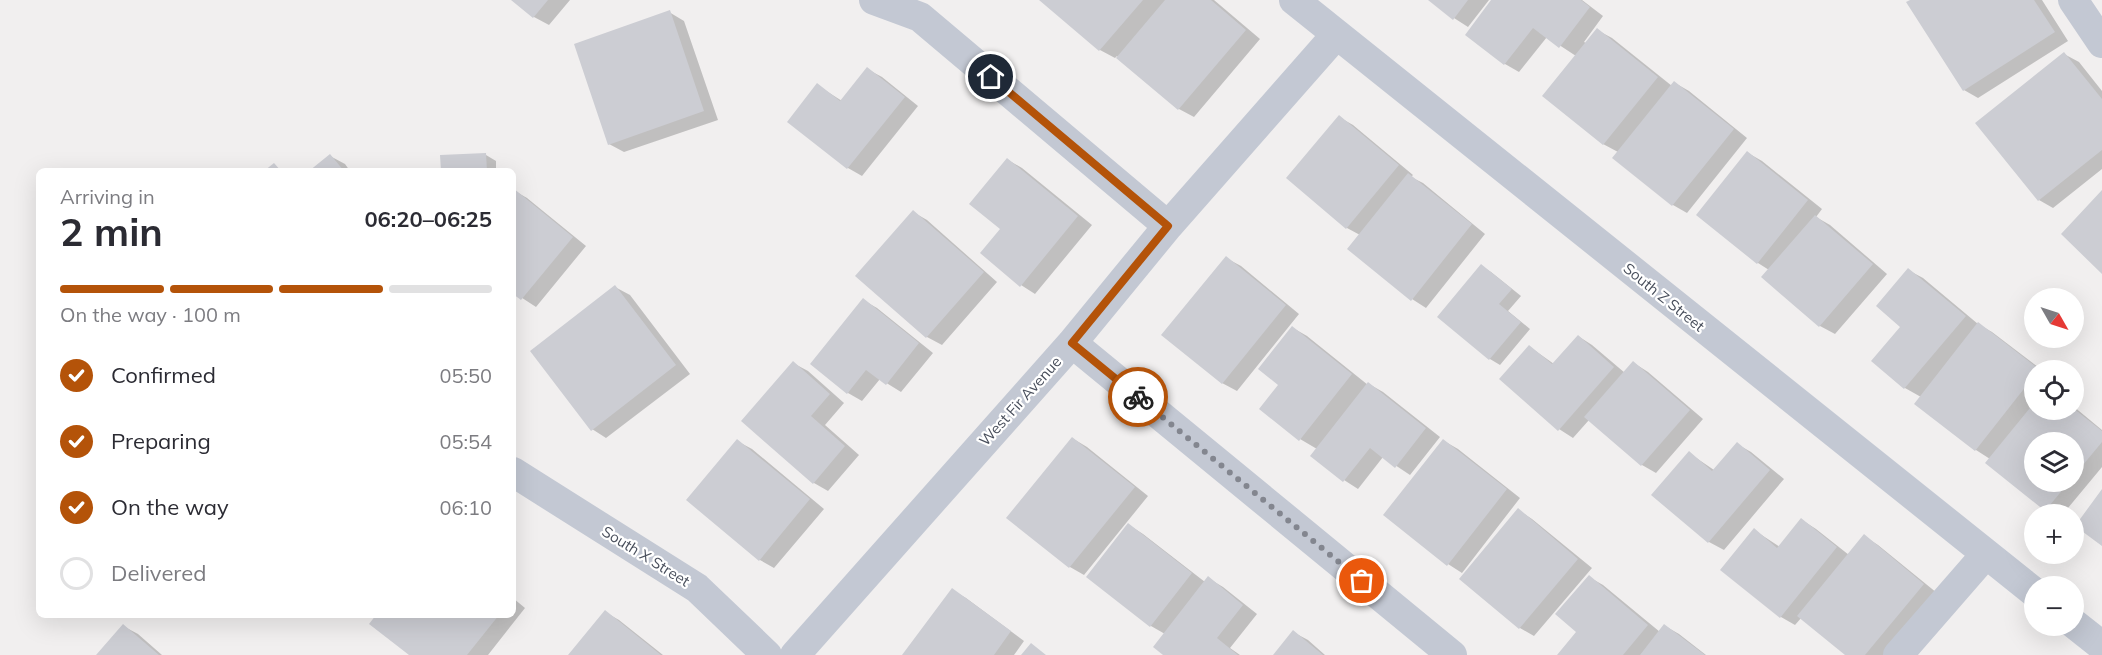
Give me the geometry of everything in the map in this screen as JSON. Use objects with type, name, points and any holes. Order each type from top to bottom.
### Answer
[{"type":"street","points":[[874,0],[920,17],[1168,226]]},
{"type":"street","name":"South Z Street","points":[[1294,0],[2024,584]]},
{"type":"street","points":[[2073,0],[2102,43]]},
{"type":"street","name":"West Fir Avenue","points":[[795,655],[1072,343],[1168,226],[1336,35]]},
{"type":"street","points":[[1072,343],[1452,655]]},
{"type":"street","name":"South X Street","points":[[516,474],[697,588],[767,655]]},
{"type":"street","points":[[1898,655],[1986,554]]},
{"type":"street","points":[[2084,632],[2102,646]]},
{"type":"building","points":[[511,0],[548,0],[533,18]]},
{"type":"building","points":[[1039,0],[1143,0],[1099,51]]},
{"type":"building","points":[[1165,0],[1211,0],[1246,30],[1178,110],[1116,58]]},
{"type":"building","points":[[1428,0],[1468,0],[1453,20]]},
{"type":"building","points":[[1491,0],[1581,0],[1590,7],[1559,48],[1533,28],[1504,65],[1465,35]]},
{"type":"building","points":[[1910,0],[2034,0],[2055,32],[1963,91],[1906,2]]},
{"type":"building","points":[[670,10],[704,111],[608,145],[574,44]]},
{"type":"building","points":[[1597,28],[1658,77],[1603,145],[1542,96]]},
{"type":"building","points":[[2064,52],[2102,99],[2102,150],[2038,201],[1975,123]]},
{"type":"building","points":[[867,67],[905,97],[847,169],[787,122],[817,83],[840,101]]},
{"type":"building","points":[[1674,81],[1734,129],[1672,206],[1612,158]]},
{"type":"building","points":[[1339,115],[1399,165],[1346,229],[1286,178]]},
{"type":"building","points":[[1747,151],[1808,200],[1757,264],[1696,215]]},
{"type":"building","points":[[486,153],[487,168],[441,168],[440,155]]},
{"type":"building","points":[[330,154],[342,168],[313,168]]},
{"type":"building","points":[[1007,158],[1078,216],[1020,287],[980,253],[1000,229],[969,204]]},
{"type":"building","points":[[274,163],[278,168],[268,168]]},
{"type":"building","points":[[1408,173],[1472,224],[1411,301],[1347,249]]},
{"type":"building","points":[[516,190],[573,237],[521,300],[516,296]]},
{"type":"building","points":[[2102,190],[2102,274],[2061,234]]},
{"type":"building","points":[[913,210],[984,272],[926,338],[855,276]]},
{"type":"building","points":[[1815,215],[1873,264],[1819,327],[1761,277]]},
{"type":"building","points":[[1226,256],[1286,305],[1222,384],[1161,335]]},
{"type":"building","points":[[1481,264],[1512,289],[1499,304],[1521,322],[1489,360],[1437,317]]},
{"type":"building","points":[[1908,268],[1966,316],[1904,389],[1871,361],[1900,327],[1876,306]]},
{"type":"building","points":[[615,285],[676,365],[591,431],[530,351]]},
{"type":"building","points":[[863,298],[919,343],[886,385],[866,370],[847,394],[810,364]]},
{"type":"building","points":[[1978,322],[2027,360],[2024,360],[2024,389],[1975,451],[1914,404]]},
{"type":"building","points":[[1292,326],[1352,374],[1299,441],[1259,409],[1278,385],[1258,369]]},
{"type":"building","points":[[1578,335],[1614,367],[1558,431],[1499,379],[1529,345],[1552,364]]},
{"type":"building","points":[[793,361],[830,394],[811,416],[845,446],[813,484],[741,421]]},
{"type":"building","points":[[1633,361],[1690,410],[1641,466],[1584,417]]},
{"type":"building","points":[[1368,382],[1426,428],[1395,468],[1370,448],[1343,482],[1310,456]]},
{"type":"building","points":[[2024,415],[2024,420],[2084,420],[2084,417],[2102,431],[2102,442],[2084,464],[2084,432],[2024,432],[2024,492],[2061,492],[2051,504],[2036,504],[1985,463]]},
{"type":"building","points":[[1072,437],[1135,487],[1069,568],[1006,518]]},
{"type":"building","points":[[737,439],[810,499],[759,561],[686,500]]},
{"type":"building","points":[[1443,439],[1507,489],[1447,566],[1383,515]]},
{"type":"building","points":[[1737,442],[1770,470],[1708,543],[1651,495],[1689,451],[1712,471]]},
{"type":"building","points":[[2102,489],[2102,546],[2084,533],[2084,514]]},
{"type":"building","points":[[1518,508],[1578,559],[1519,629],[1459,579]]},
{"type":"building","points":[[1801,518],[1837,547],[1780,618],[1720,570],[1754,528],[1777,548]]},
{"type":"building","points":[[1128,523],[1192,573],[1150,627],[1086,577]]},
{"type":"building","points":[[1864,534],[1924,584],[1865,655],[1845,655],[1797,616]]},
{"type":"building","points":[[1589,575],[1648,625],[1623,655],[1557,655],[1576,632],[1555,614]]},
{"type":"building","points":[[1208,576],[1243,605],[1217,638],[1238,655],[1163,655],[1153,647]]},
{"type":"building","points":[[952,588],[1011,631],[994,655],[902,655]]},
{"type":"building","points":[[605,610],[661,655],[568,655]]},
{"type":"building","points":[[374,618],[497,618],[467,655],[409,655],[369,624]]},
{"type":"building","points":[[123,624],[159,655],[96,655]]},
{"type":"building","points":[[1664,624],[1705,655],[1640,655]]},
{"type":"building","points":[[1293,630],[1323,655],[1273,655]]},
{"type":"building","points":[[1031,643],[1046,655],[1021,655]]},
{"type":"way so far","points":[[1138,397],[1362,581]]},
{"type":"route","points":[[991,77],[1168,226],[1072,343],[1138,397]]}]
